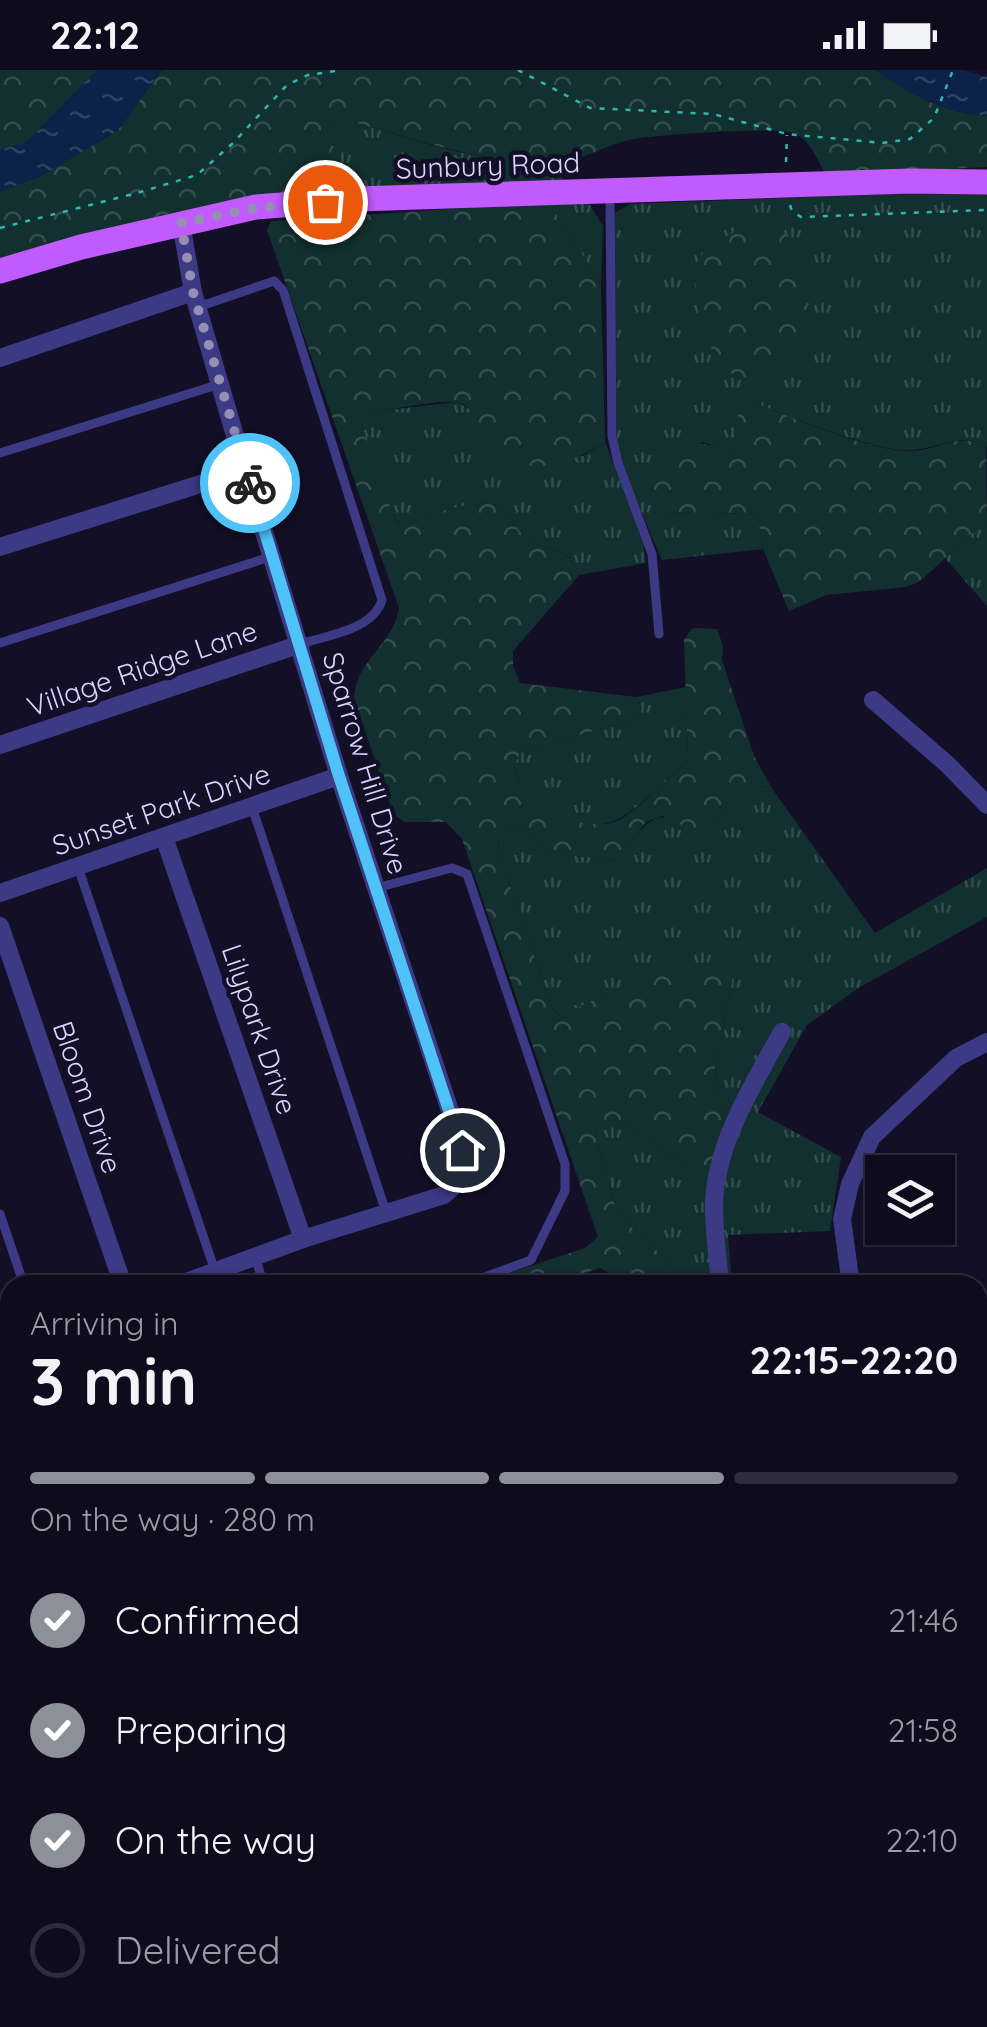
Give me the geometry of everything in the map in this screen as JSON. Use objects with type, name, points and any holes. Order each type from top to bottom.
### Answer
[{"type":"main road","name":"Sunbury Road","points":[[0,271],[181,223],[256,208],[358,199],[987,182]]},
{"type":"street","name":"Sparrow Hill Drive","points":[[181,223],[195,300],[245,470],[339,776],[462,1150],[464,1168],[457,1184],[444,1195],[386,1213]]},
{"type":"street","points":[[0,358],[195,300]]},
{"type":"street","points":[[0,548],[245,470]]},
{"type":"street","name":"Village Ridge Lane","points":[[0,744],[301,644]]},
{"type":"street","points":[[873,700],[947,764],[987,805]]},
{"type":"street","name":"Sunset Park Drive","points":[[0,893],[339,776]]},
{"type":"street","name":"Lilypark Drive","points":[[164,837],[304,1239]]},
{"type":"street","name":"Bloom Drive","points":[[0,926],[120,1275]]},
{"type":"street","points":[[719,1275],[714,1204],[721,1162],[743,1102],[782,1032]]},
{"type":"street","points":[[850,1275],[842,1220],[850,1184],[872,1136],[956,1058],[987,1042]]},
{"type":"street","points":[[206,1275],[386,1213]]},
{"type":"lane","points":[[610,191],[612,436],[652,554],[660,634]]},
{"type":"lane","points":[[195,300],[274,280],[283,290],[382,600],[378,613],[369,621],[301,644]]},
{"type":"lane","points":[[0,454],[220,384]]},
{"type":"lane","points":[[0,644],[272,556]]},
{"type":"lane","points":[[252,807],[386,1213]]},
{"type":"lane","points":[[78,866],[215,1272]]},
{"type":"lane","points":[[376,888],[452,868],[466,874],[566,1164],[565,1191],[531,1260],[491,1275]]},
{"type":"lane","points":[[0,1214],[21,1275]]},
{"type":"lane","points":[[255,1257],[261,1275]]},
{"type":"path","points":[[0,228],[138,194],[197,175],[287,85],[308,75],[342,70]]},
{"type":"path","points":[[518,70],[590,108],[713,114],[787,134],[882,143],[910,139],[934,118],[953,70]]},
{"type":"path","points":[[787,134],[786,185],[792,211],[800,217],[987,210]]},
{"type":"green space","points":[[0,70],[97,70],[25,144],[0,150]]},
{"type":"green space","points":[[162,70],[876,70],[929,101],[987,116],[987,167],[826,175],[800,136],[765,130],[633,139],[574,160],[537,165],[465,153],[349,121],[335,121],[326,128],[348,184],[343,189],[256,197],[169,214],[0,262],[0,191],[39,177],[117,131]]},
{"type":"green space","points":[[335,121],[349,121],[482,157],[562,164],[563,185],[343,189],[326,128]]},
{"type":"green space","points":[[987,190],[987,446],[968,440],[913,450],[879,446],[757,404],[742,410],[739,447],[733,451],[702,442],[660,512],[751,514],[758,519],[763,549],[662,560],[625,474],[617,441],[613,228],[616,212],[630,204]]},
{"type":"green space","points":[[588,202],[603,226],[601,285],[555,212],[539,203]]},
{"type":"green space","points":[[539,203],[555,212],[601,285],[605,442],[564,462],[534,466],[520,464],[493,447],[478,420],[463,404],[426,404],[371,412],[360,419],[398,523],[466,506],[491,504],[504,509],[530,541],[566,555],[576,566],[579,575],[513,651],[520,683],[636,697],[642,708],[636,719],[521,751],[514,766],[520,780],[533,801],[551,815],[590,824],[617,821],[688,761],[684,639],[693,628],[717,629],[723,646],[722,660],[754,756],[771,787],[748,787],[734,794],[716,828],[701,834],[662,816],[646,822],[617,860],[555,854],[520,826],[502,830],[498,840],[499,854],[552,1008],[560,1016],[616,989],[689,965],[734,970],[715,1070],[728,1148],[717,1173],[692,1170],[620,1120],[603,1122],[595,1131],[613,1201],[626,1222],[662,1256],[675,1275],[613,1275],[600,1268],[579,1275],[503,1275],[585,1248],[598,1237],[462,839],[446,822],[405,822],[393,814],[354,698],[361,673],[390,633],[399,608],[267,230],[271,221]]},
{"type":"green space","points":[[754,224],[779,228],[788,236],[816,328],[808,339],[780,355],[760,374],[743,378],[717,361],[698,301],[694,270],[710,246]]},
{"type":"green space","points":[[456,402],[474,411],[492,446],[583,456],[605,442],[643,542],[646,563],[579,575],[566,555],[530,541],[504,509],[491,504],[466,506],[399,523],[393,516],[359,419],[371,412]]},
{"type":"green space","points":[[757,404],[833,433],[892,449],[920,450],[965,440],[986,445],[987,525],[976,530],[919,582],[906,587],[826,595],[789,611],[763,549],[758,519],[751,514],[659,512],[648,494],[654,465],[675,452],[700,444],[733,451],[739,447],[733,422],[742,410]]},
{"type":"green space","points":[[987,525],[987,606],[945,558]]},
{"type":"green space","points":[[686,687],[688,761],[634,809],[608,823],[589,825],[549,816],[533,802],[514,765],[521,751],[636,719],[642,708],[636,697]]},
{"type":"green space","points":[[746,785],[771,787],[875,933],[987,868],[987,917],[860,987],[807,1025],[758,1112],[841,1157],[830,1231],[728,1235],[731,1275],[675,1275],[662,1256],[626,1222],[613,1201],[595,1131],[602,1121],[620,1120],[692,1170],[728,1148],[715,1070],[734,970],[616,989],[561,1016],[552,1008],[499,854],[498,839],[502,830],[520,826],[555,854],[617,860],[641,830],[658,818],[716,828],[732,792]]},
{"type":"water","points":[[97,70],[162,70],[117,131],[39,177],[0,191],[0,150],[25,143]]},
{"type":"water","points":[[876,70],[964,70],[987,77],[987,116],[929,101]]},
{"type":"way so far","points":[[250,483],[193,292],[181,223],[256,208],[325,202]]},
{"type":"route","points":[[250,483],[339,776],[462,1150]]}]
